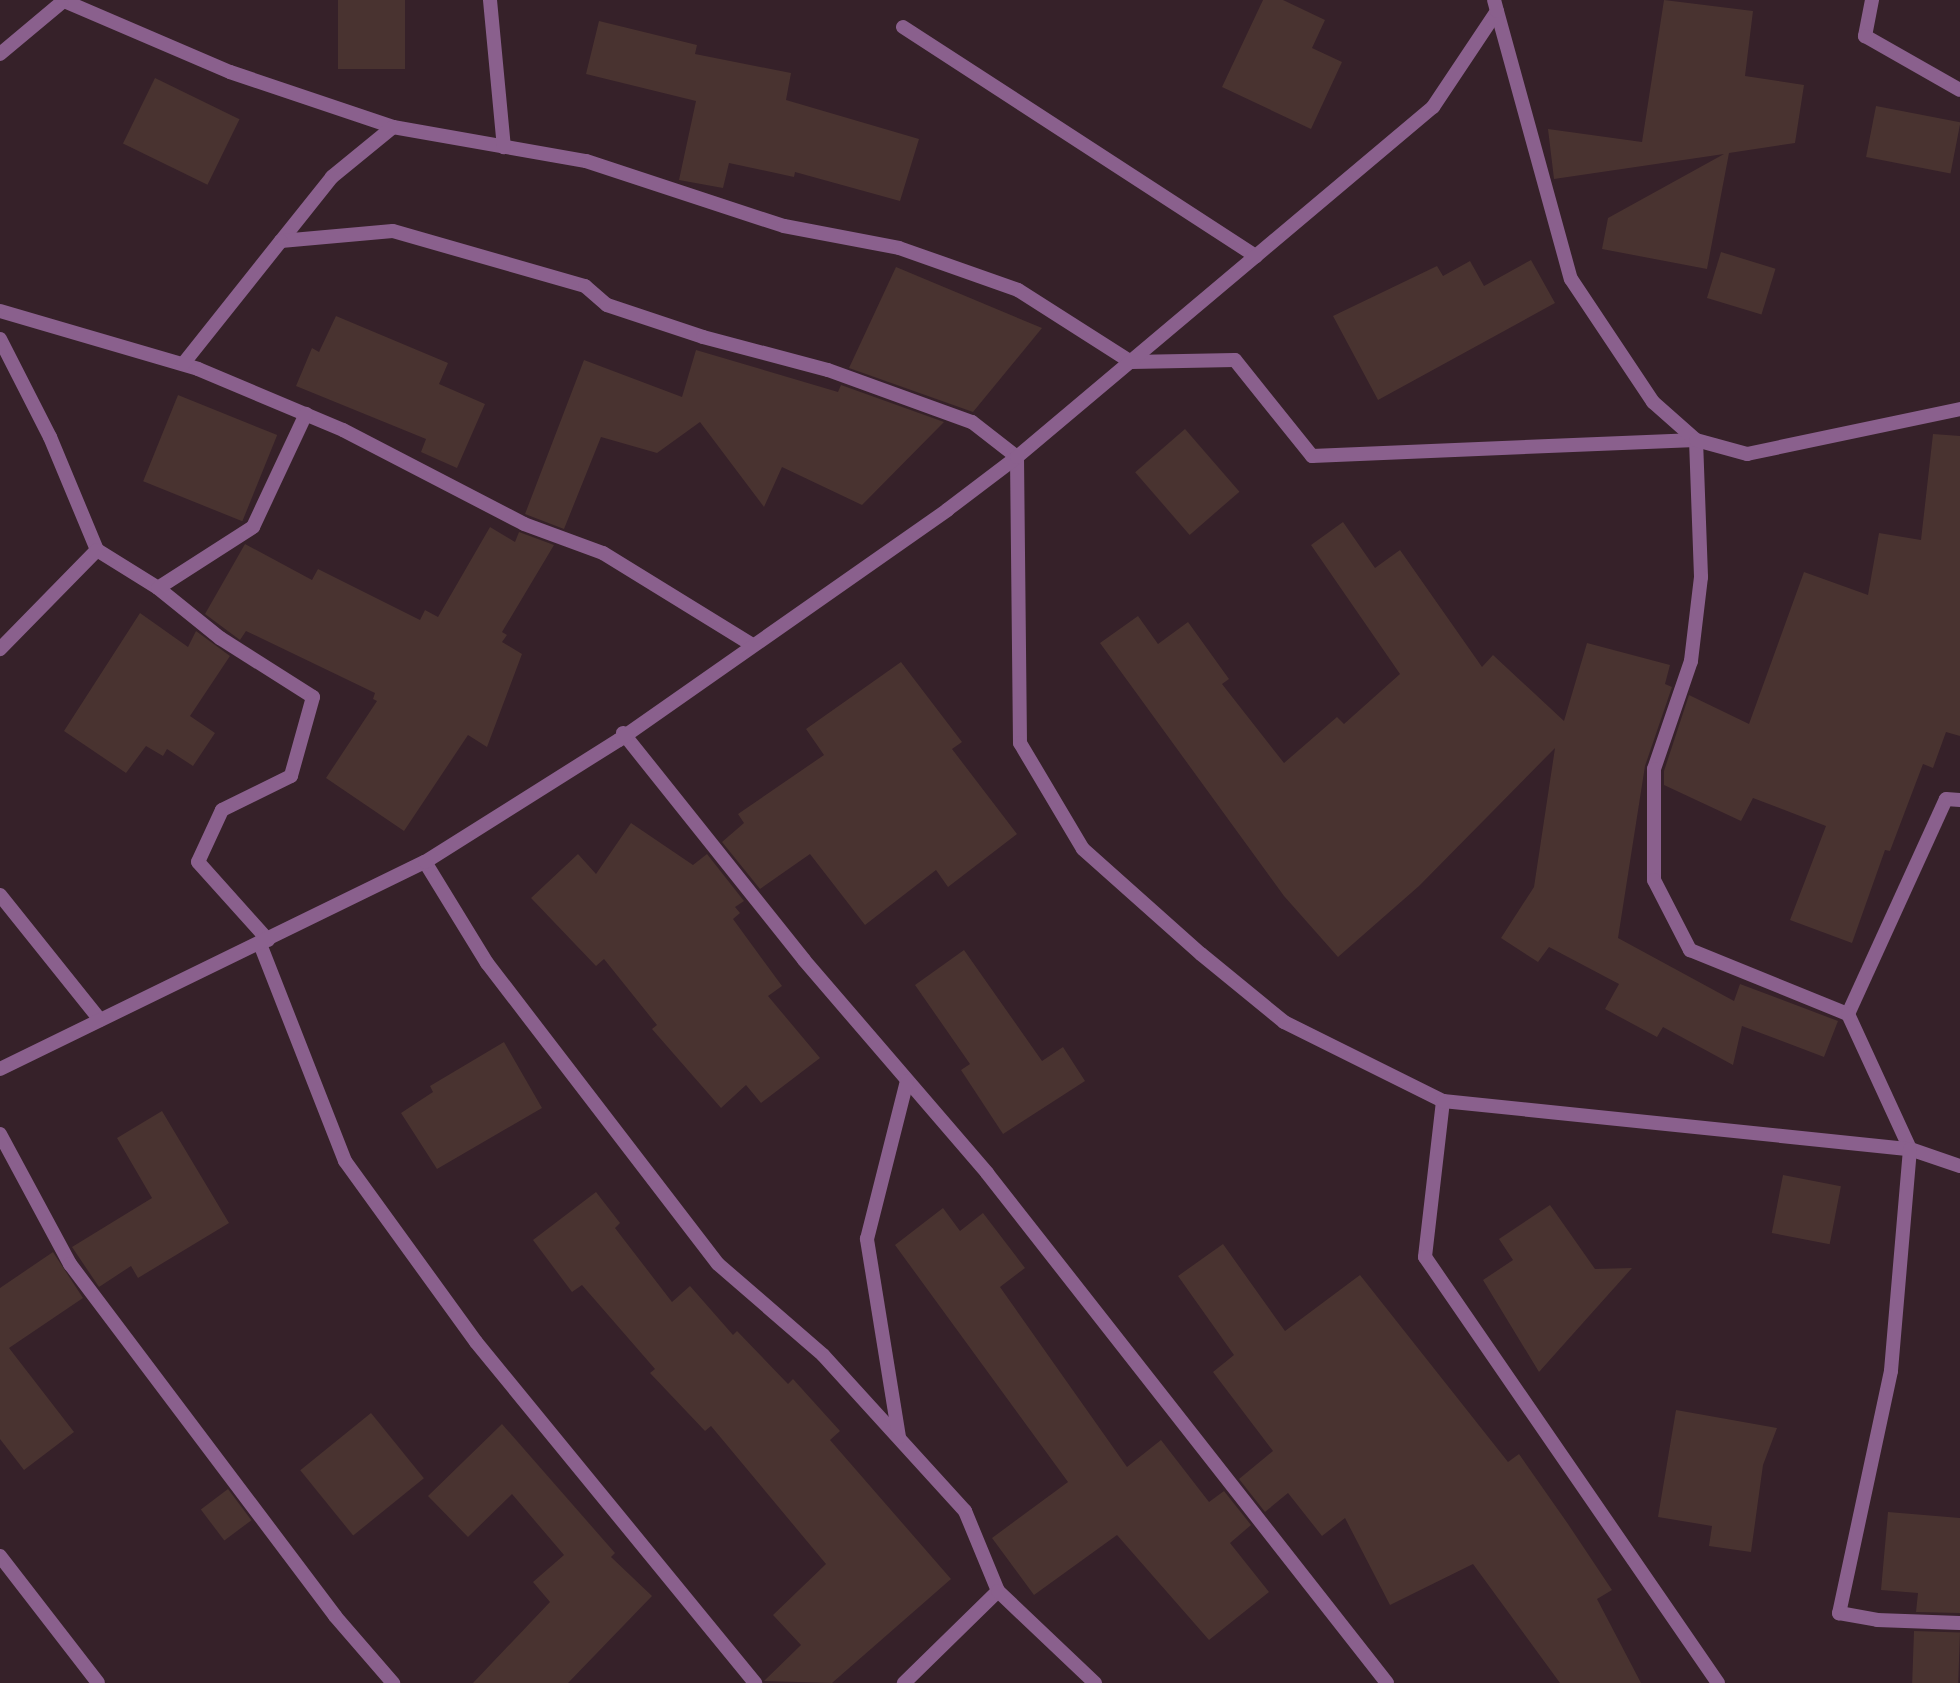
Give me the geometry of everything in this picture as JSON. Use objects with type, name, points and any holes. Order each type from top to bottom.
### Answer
[{"type":"street","points":[[489,0],[504,147]]},
{"type":"street","points":[[1872,0],[1865,36],[1960,90]]},
{"type":"street","points":[[0,54],[61,1],[230,72],[393,127],[586,161],[784,226],[899,248],[1018,290],[1131,362],[1235,360],[1312,456],[1696,440],[1747,454],[1960,409]]},
{"type":"street","points":[[0,1069],[425,862],[623,733],[1017,457],[1433,107],[1496,6]]},
{"type":"street","points":[[1496,6],[1571,279],[1653,401],[1696,440],[1700,577],[1691,661],[1654,769],[1654,880],[1690,950],[1848,1014],[1910,1149],[1891,1371],[1839,1613],[1877,1620],[1960,1623]]},
{"type":"street","points":[[903,27],[1256,256]]},
{"type":"street","points":[[184,364],[332,177],[393,127]]},
{"type":"street","points":[[281,241],[393,231],[504,266],[585,286],[607,305],[703,337],[828,370],[972,422],[1017,457]]},
{"type":"street","points":[[0,311],[184,364],[306,414],[524,524],[603,554],[751,644]]},
{"type":"street","points":[[0,339],[50,437],[97,550],[158,588],[220,638],[313,698],[291,776],[222,810],[198,862],[264,942],[345,1161],[477,1342],[755,1683]]},
{"type":"street","points":[[158,588],[253,527],[306,414]]},
{"type":"street","points":[[1017,457],[1020,743],[1083,849],[1284,1022],[1443,1101],[1910,1149],[1960,1166]]},
{"type":"street","points":[[0,649],[97,550]]},
{"type":"street","points":[[623,733],[804,960],[987,1173],[1387,1683]]},
{"type":"street","points":[[1848,1014],[1946,799],[1960,800]]},
{"type":"street","points":[[425,862],[486,963],[718,1264],[823,1355],[965,1511],[998,1591],[1095,1683]]},
{"type":"street","points":[[0,895],[100,1020]]},
{"type":"street","points":[[900,1439],[867,1239],[908,1081]]},
{"type":"street","points":[[1443,1101],[1425,1257],[1718,1683]]},
{"type":"street","points":[[0,1134],[70,1264],[335,1616],[393,1683]]},
{"type":"street","points":[[0,1556],[98,1683]]},
{"type":"street","points":[[904,1683],[998,1591]]},
{"type":"building","points":[[338,0],[405,0],[405,69],[338,69]]},
{"type":"building","points":[[1263,0],[1283,0],[1325,20],[1312,48],[1342,62],[1311,129],[1222,87]]},
{"type":"building","points":[[1664,0],[1753,11],[1745,76],[1804,85],[1795,143],[1729,153],[1707,269],[1602,249],[1608,218],[1724,154],[1554,179],[1548,129],[1642,142]]},
{"type":"building","points":[[599,21],[697,45],[695,54],[791,73],[786,100],[919,139],[900,201],[795,172],[794,177],[729,163],[723,188],[679,180],[696,101],[586,74]]},
{"type":"building","points":[[155,78],[239,119],[207,185],[123,144]]},
{"type":"building","points":[[1876,106],[1960,122],[1950,173],[1866,157]]},
{"type":"building","points":[[1721,252],[1776,269],[1761,315],[1707,298]]},
{"type":"building","points":[[1531,260],[1555,303],[1378,400],[1333,316],[1437,266],[1443,276],[1470,261],[1484,286]]},
{"type":"building","points":[[896,267],[1042,328],[973,412],[849,368]]},
{"type":"building","points":[[336,316],[448,363],[439,384],[485,404],[457,468],[421,452],[426,439],[296,386],[312,348],[319,352]]},
{"type":"building","points":[[696,350],[838,392],[841,385],[944,422],[862,505],[782,467],[764,507],[700,422],[657,453],[601,437],[564,529],[525,514],[584,360],[682,397]]},
{"type":"building","points":[[178,395],[277,435],[242,521],[143,481]]},
{"type":"building","points":[[1185,429],[1239,492],[1190,535],[1135,472]]},
{"type":"building","points":[[1933,434],[1960,436],[1960,736],[1946,732],[1933,768],[1923,764],[1890,851],[1885,850],[1852,943],[1790,920],[1826,826],[1753,798],[1741,821],[1664,785],[1664,771],[1689,695],[1749,724],[1804,572],[1868,595],[1879,533],[1921,540]]},
{"type":"building","points":[[1343,522],[1375,568],[1400,550],[1482,667],[1493,655],[1564,721],[1587,643],[1670,665],[1665,684],[1672,687],[1645,766],[1618,938],[1734,1001],[1740,984],[1838,1021],[1824,1057],[1742,1026],[1733,1065],[1663,1027],[1657,1037],[1605,1009],[1619,984],[1549,947],[1538,962],[1501,938],[1534,887],[1555,748],[1419,886],[1338,957],[1284,896],[1100,643],[1138,616],[1158,644],[1188,622],[1229,679],[1222,684],[1284,763],[1337,717],[1344,724],[1400,674],[1311,545]]},
{"type":"building","points":[[490,527],[515,542],[519,532],[554,545],[502,632],[507,635],[502,642],[522,654],[487,747],[468,735],[404,831],[326,778],[377,701],[373,699],[375,693],[246,631],[240,640],[205,614],[245,544],[312,580],[318,569],[420,620],[425,610],[438,617]]},
{"type":"building","points":[[140,613],[188,647],[196,631],[230,656],[190,716],[215,733],[193,766],[167,749],[163,756],[146,746],[126,773],[64,731]]},
{"type":"building","points":[[901,662],[962,742],[952,749],[1017,834],[948,887],[936,870],[865,925],[810,854],[760,889],[722,842],[744,823],[738,814],[824,755],[806,729]]},
{"type":"building","points":[[631,823],[693,865],[707,854],[744,901],[735,907],[740,913],[733,919],[782,986],[768,996],[820,1058],[761,1103],[746,1085],[721,1108],[652,1029],[657,1025],[604,959],[596,966],[531,898],[578,854],[596,874]]},
{"type":"building","points":[[964,950],[1042,1061],[1063,1047],[1085,1081],[1003,1134],[961,1070],[970,1064],[915,985]]},
{"type":"building","points":[[504,1042],[542,1108],[437,1169],[401,1113],[433,1092],[430,1086]]},
{"type":"building","points":[[162,1111],[229,1223],[138,1278],[131,1266],[99,1287],[72,1247],[152,1198],[117,1138]]},
{"type":"building","points":[[1783,1175],[1841,1186],[1830,1244],[1772,1233]]},
{"type":"building","points":[[596,1192],[620,1223],[615,1228],[672,1302],[690,1286],[733,1335],[737,1331],[788,1384],[793,1379],[840,1431],[830,1440],[951,1579],[832,1683],[764,1681],[801,1645],[773,1615],[826,1564],[711,1426],[705,1431],[650,1373],[655,1369],[582,1285],[572,1292],[533,1240]]},
{"type":"building","points":[[1550,1205],[1595,1269],[1632,1268],[1539,1372],[1483,1280],[1513,1260],[1499,1239]]},
{"type":"building","points":[[943,1208],[960,1231],[983,1213],[1025,1268],[1000,1287],[1127,1467],[1161,1440],[1209,1502],[1224,1491],[1251,1525],[1230,1543],[1269,1592],[1209,1640],[1117,1535],[1034,1595],[992,1538],[1068,1482],[895,1245]]},
{"type":"building","points":[[1223,1244],[1285,1331],[1360,1275],[1508,1462],[1519,1454],[1568,1524],[1612,1590],[1597,1599],[1641,1683],[1560,1683],[1473,1564],[1390,1605],[1345,1518],[1322,1536],[1288,1493],[1265,1512],[1239,1479],[1273,1451],[1213,1372],[1234,1355],[1178,1276]]},
{"type":"building","points":[[53,1252],[83,1298],[9,1348],[74,1432],[24,1470],[0,1439],[0,1288]]},
{"type":"building","points":[[1676,1410],[1777,1428],[1763,1465],[1751,1552],[1709,1546],[1712,1526],[1658,1517]]},
{"type":"building","points":[[371,1413],[424,1478],[353,1536],[300,1470]]},
{"type":"building","points":[[502,1424],[615,1553],[611,1557],[652,1596],[568,1683],[473,1683],[550,1602],[533,1582],[564,1555],[512,1494],[468,1537],[428,1496]]},
{"type":"building","points":[[228,1489],[251,1520],[224,1541],[201,1509]]},
{"type":"building","points":[[1888,1512],[1960,1518],[1960,1613],[1916,1612],[1918,1593],[1881,1590]]},
{"type":"building","points":[[1914,1631],[1960,1633],[1958,1683],[1912,1683]]}]
